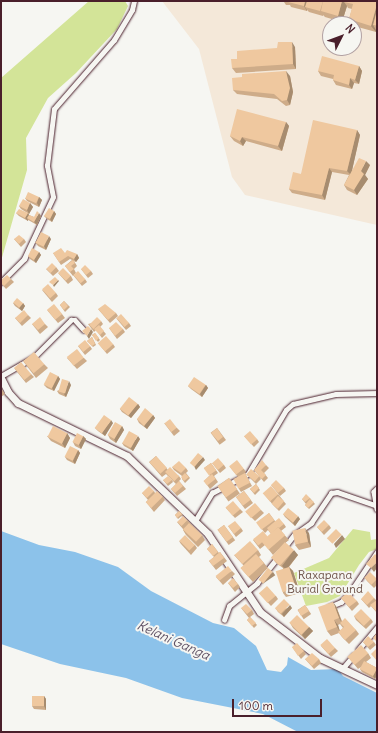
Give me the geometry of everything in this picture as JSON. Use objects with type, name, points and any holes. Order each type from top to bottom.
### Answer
[{"type":"main road","points":[[1,377],[8,392],[18,403],[126,456],[195,521],[217,545],[246,593],[260,612],[320,658],[377,685]]},
{"type":"street","points":[[1,282],[24,259],[53,197],[47,166],[54,110],[114,40],[132,10],[134,1]]},
{"type":"street","points":[[1,377],[35,356],[71,320],[75,320],[84,330]]},
{"type":"street","points":[[195,521],[212,493],[248,474],[286,410],[293,404],[336,394],[377,393]]},
{"type":"street","points":[[224,620],[229,606],[246,593],[294,536],[311,523],[331,493],[337,492],[376,508],[374,492],[377,489]]},
{"type":"street","points":[[326,608],[341,602],[377,552]]},
{"type":"street","points":[[343,668],[377,627]]},
{"type":"shaded area","points":[[162,1],[377,1],[377,225],[245,195],[232,177],[199,49]]},
{"type":"green space","points":[[89,1],[125,1],[128,6],[117,29],[76,73],[48,98],[26,138],[27,170],[1,261],[1,78]]},
{"type":"green space","name":"Raxapana Burial Ground","points":[[353,529],[370,532],[371,540],[377,539],[377,549],[369,552],[340,596],[327,602],[306,606],[294,573],[329,558]]},
{"type":"water","name":"Kelani Ganga","points":[[1,531],[39,545],[75,552],[118,567],[151,591],[213,623],[234,628],[256,646],[267,670],[281,672],[287,665],[288,657],[311,670],[338,669],[343,676],[377,693],[377,732],[298,732],[263,714],[182,698],[126,678],[60,664],[1,644]]},
{"type":"building","points":[[288,1],[305,1],[304,6]]},
{"type":"building","points":[[307,1],[323,1],[320,11],[305,7]]},
{"type":"building","points":[[323,1],[342,1],[338,16],[321,11]]},
{"type":"building","points":[[377,1],[371,26],[362,23],[362,16],[350,16],[353,4],[344,2]]},
{"type":"building","points":[[377,10],[377,26],[373,25]]},
{"type":"building","points":[[278,42],[292,42],[293,64],[232,68],[231,59],[237,59],[237,51],[277,48]]},
{"type":"building","points":[[322,56],[359,66],[355,80],[350,78],[349,85],[333,80],[334,75],[318,71]]},
{"type":"building","points":[[286,71],[290,88],[287,100],[282,101],[274,94],[233,90],[232,78],[242,77],[242,74]]},
{"type":"building","points":[[237,109],[286,122],[278,146],[242,137],[240,141],[230,136]]},
{"type":"building","points":[[313,120],[357,130],[347,171],[329,168],[322,195],[289,189],[293,172],[301,174]]},
{"type":"building","points":[[359,158],[366,161],[361,171],[364,174],[354,190],[344,185]]},
{"type":"building","points":[[28,192],[39,197],[36,203],[25,198]]},
{"type":"building","points":[[23,199],[30,203],[27,210],[19,206]]},
{"type":"building","points":[[49,208],[54,211],[50,219],[44,216]]},
{"type":"building","points":[[19,209],[28,213],[25,218],[16,213]]},
{"type":"building","points":[[37,211],[39,213],[34,222],[27,218],[29,215],[34,217]]},
{"type":"building","points":[[41,232],[49,236],[44,247],[36,243]]},
{"type":"building","points":[[19,235],[24,239],[19,244],[14,239]]},
{"type":"building","points":[[32,248],[39,252],[34,260],[28,256]]},
{"type":"building","points":[[61,248],[65,253],[67,250],[77,254],[74,259],[68,256],[59,262],[53,253]]},
{"type":"building","points":[[73,260],[75,263],[71,266],[74,269],[70,272],[65,266]]},
{"type":"building","points":[[52,263],[56,267],[51,273],[46,269]]},
{"type":"building","points":[[85,265],[91,271],[86,275],[81,269]]},
{"type":"building","points":[[63,268],[71,276],[66,281],[58,273]]},
{"type":"building","points":[[78,271],[85,279],[81,283],[73,275]]},
{"type":"building","points":[[7,275],[11,279],[4,286],[1,283],[1,280]]},
{"type":"building","points":[[55,277],[58,280],[53,285],[49,282]]},
{"type":"building","points":[[48,284],[56,293],[50,298],[42,289]]},
{"type":"building","points":[[17,298],[23,303],[19,308],[13,303]]},
{"type":"building","points":[[64,301],[68,306],[64,310],[60,305]]},
{"type":"building","points":[[54,304],[62,314],[55,320],[47,310]]},
{"type":"building","points":[[105,304],[116,313],[108,320],[98,309]]},
{"type":"building","points":[[24,310],[28,315],[20,323],[15,318]]},
{"type":"building","points":[[121,314],[129,323],[125,327],[117,318]]},
{"type":"building","points":[[40,317],[45,324],[38,330],[32,324]]},
{"type":"building","points":[[97,317],[101,321],[93,329],[89,325]]},
{"type":"building","points":[[116,322],[123,329],[115,336],[109,328]]},
{"type":"building","points":[[99,325],[104,331],[100,335],[94,329]]},
{"type":"building","points":[[88,326],[91,329],[87,336],[82,331]]},
{"type":"building","points":[[95,333],[99,338],[96,341],[92,335]]},
{"type":"building","points":[[106,336],[113,344],[105,352],[98,343]]},
{"type":"building","points":[[92,337],[95,344],[92,346],[87,341]]},
{"type":"building","points":[[85,340],[90,346],[83,352],[78,346]]},
{"type":"building","points":[[77,349],[84,358],[74,366],[67,357]]},
{"type":"building","points":[[34,352],[44,364],[34,373],[23,361]]},
{"type":"building","points":[[21,362],[31,374],[24,380],[14,368]]},
{"type":"building","points":[[50,372],[58,376],[52,389],[44,384]]},
{"type":"building","points":[[194,377],[206,385],[199,394],[188,386]]},
{"type":"building","points":[[62,379],[69,381],[65,393],[58,391]]},
{"type":"building","points":[[129,397],[138,404],[128,416],[120,409]]},
{"type":"building","points":[[145,408],[153,415],[144,426],[137,419]]},
{"type":"building","points":[[104,415],[111,420],[102,433],[95,428]]},
{"type":"building","points":[[170,419],[177,428],[171,432],[164,423]]},
{"type":"building","points":[[115,422],[122,426],[114,439],[108,435]]},
{"type":"building","points":[[53,426],[67,433],[62,444],[48,437]]},
{"type":"building","points":[[217,428],[223,437],[218,441],[211,433]]},
{"type":"building","points":[[129,431],[138,436],[131,448],[122,443]]},
{"type":"building","points":[[250,431],[257,439],[251,445],[244,436]]},
{"type":"building","points":[[77,433],[83,436],[79,445],[72,442]]},
{"type":"building","points":[[70,446],[78,450],[73,461],[65,457]]},
{"type":"building","points":[[198,453],[203,457],[194,467],[190,463]]},
{"type":"building","points":[[156,456],[167,468],[160,474],[149,462]]},
{"type":"building","points":[[218,458],[224,465],[218,470],[212,463]]},
{"type":"building","points":[[237,460],[244,469],[236,475],[229,466]]},
{"type":"building","points":[[262,460],[266,465],[261,470],[266,475],[262,479],[254,470]]},
{"type":"building","points":[[179,461],[186,468],[181,473],[172,467]]},
{"type":"building","points":[[211,463],[216,470],[209,476],[204,468]]},
{"type":"building","points":[[170,467],[179,476],[174,481],[165,472]]},
{"type":"building","points":[[251,469],[259,476],[255,481],[246,474]]},
{"type":"building","points":[[185,473],[189,477],[184,481],[181,477]]},
{"type":"building","points":[[245,473],[250,483],[238,489],[233,479]]},
{"type":"building","points":[[212,474],[216,479],[207,486],[203,481]]},
{"type":"building","points":[[168,476],[172,480],[167,484],[163,480]]},
{"type":"building","points":[[229,478],[237,489],[226,498],[218,486]]},
{"type":"building","points":[[276,480],[284,488],[278,493],[271,485]]},
{"type":"building","points":[[179,481],[183,486],[175,493],[171,489]]},
{"type":"building","points":[[256,484],[259,488],[254,493],[250,489]]},
{"type":"building","points":[[149,486],[154,491],[147,498],[142,493]]},
{"type":"building","points":[[271,486],[278,494],[270,502],[263,493]]},
{"type":"building","points":[[157,491],[163,497],[151,508],[146,502]]},
{"type":"building","points":[[244,491],[251,500],[243,506],[236,497]]},
{"type":"building","points":[[306,494],[310,498],[305,502],[302,499]]},
{"type":"building","points":[[278,496],[284,501],[278,509],[272,504]]},
{"type":"building","points":[[310,499],[314,502],[308,508],[305,505]]},
{"type":"building","points":[[233,501],[240,509],[233,516],[225,508]]},
{"type":"building","points":[[255,503],[261,510],[251,518],[245,512]]},
{"type":"building","points":[[288,508],[298,516],[293,522],[283,514]]},
{"type":"building","points":[[179,511],[182,514],[177,518],[175,515]]},
{"type":"building","points":[[269,513],[274,520],[261,530],[256,522]]},
{"type":"building","points":[[183,516],[187,520],[182,526],[177,522]]},
{"type":"building","points":[[279,518],[284,524],[279,528],[278,527],[271,534],[267,528]]},
{"type":"building","points":[[324,520],[329,525],[322,532],[317,527]]},
{"type":"building","points":[[235,521],[241,528],[234,534],[228,526]]},
{"type":"building","points":[[189,523],[202,535],[196,542],[183,530]]},
{"type":"building","points":[[224,525],[233,537],[227,542],[218,530]]},
{"type":"building","points":[[278,527],[285,535],[269,550],[261,541]]},
{"type":"building","points":[[305,528],[308,542],[295,544],[292,531]]},
{"type":"building","points":[[336,529],[342,535],[332,544],[327,538]]},
{"type":"building","points":[[263,531],[268,537],[258,545],[253,539]]},
{"type":"building","points":[[185,535],[195,545],[189,551],[179,541]]},
{"type":"building","points":[[250,541],[258,550],[242,564],[234,555]]},
{"type":"building","points":[[285,542],[294,550],[280,566],[271,558]]},
{"type":"building","points":[[212,544],[218,552],[213,556],[207,549]]},
{"type":"building","points":[[220,552],[224,558],[213,566],[209,561]]},
{"type":"building","points":[[256,554],[264,563],[248,577],[240,568]]},
{"type":"building","points":[[375,554],[377,556],[377,562],[371,568],[366,564]]},
{"type":"building","points":[[228,566],[232,571],[219,581],[216,576]]},
{"type":"building","points":[[289,567],[296,588],[282,592],[276,571]]},
{"type":"building","points":[[268,568],[273,572],[263,583],[259,580]]},
{"type":"building","points":[[370,572],[377,579],[371,585],[364,578]]},
{"type":"building","points":[[233,578],[238,584],[233,588],[228,583]]},
{"type":"building","points":[[267,586],[276,596],[268,603],[259,593]]},
{"type":"building","points":[[368,591],[374,598],[367,605],[361,599]]},
{"type":"building","points":[[348,592],[357,601],[349,607],[341,598]]},
{"type":"building","points":[[284,599],[290,605],[280,614],[275,608]]},
{"type":"building","points":[[377,600],[377,612],[370,605]]},
{"type":"building","points":[[333,602],[339,618],[334,620],[337,627],[327,631],[318,607]]},
{"type":"building","points":[[246,604],[252,610],[247,614],[241,608]]},
{"type":"building","points":[[305,605],[309,611],[301,616],[298,610]]},
{"type":"building","points":[[361,609],[371,619],[364,626],[354,616]]},
{"type":"building","points":[[297,615],[309,627],[301,635],[289,623]]},
{"type":"building","points":[[250,617],[256,623],[252,626],[247,620]]},
{"type":"building","points":[[345,618],[356,630],[345,640],[338,632],[344,627],[340,623]]},
{"type":"building","points":[[377,633],[377,642],[373,638]]},
{"type":"building","points":[[368,636],[374,642],[368,647],[363,642]]},
{"type":"building","points":[[327,639],[335,648],[328,654],[320,645]]},
{"type":"building","points":[[297,643],[304,651],[298,656],[292,647]]},
{"type":"building","points":[[361,645],[368,653],[355,665],[347,657]]},
{"type":"building","points":[[377,648],[377,661],[371,654]]},
{"type":"building","points":[[312,653],[319,659],[312,666],[305,659]]},
{"type":"building","points":[[364,661],[377,668],[373,676],[360,669]]},
{"type":"building","points":[[32,696],[44,696],[44,706],[32,706]]}]
